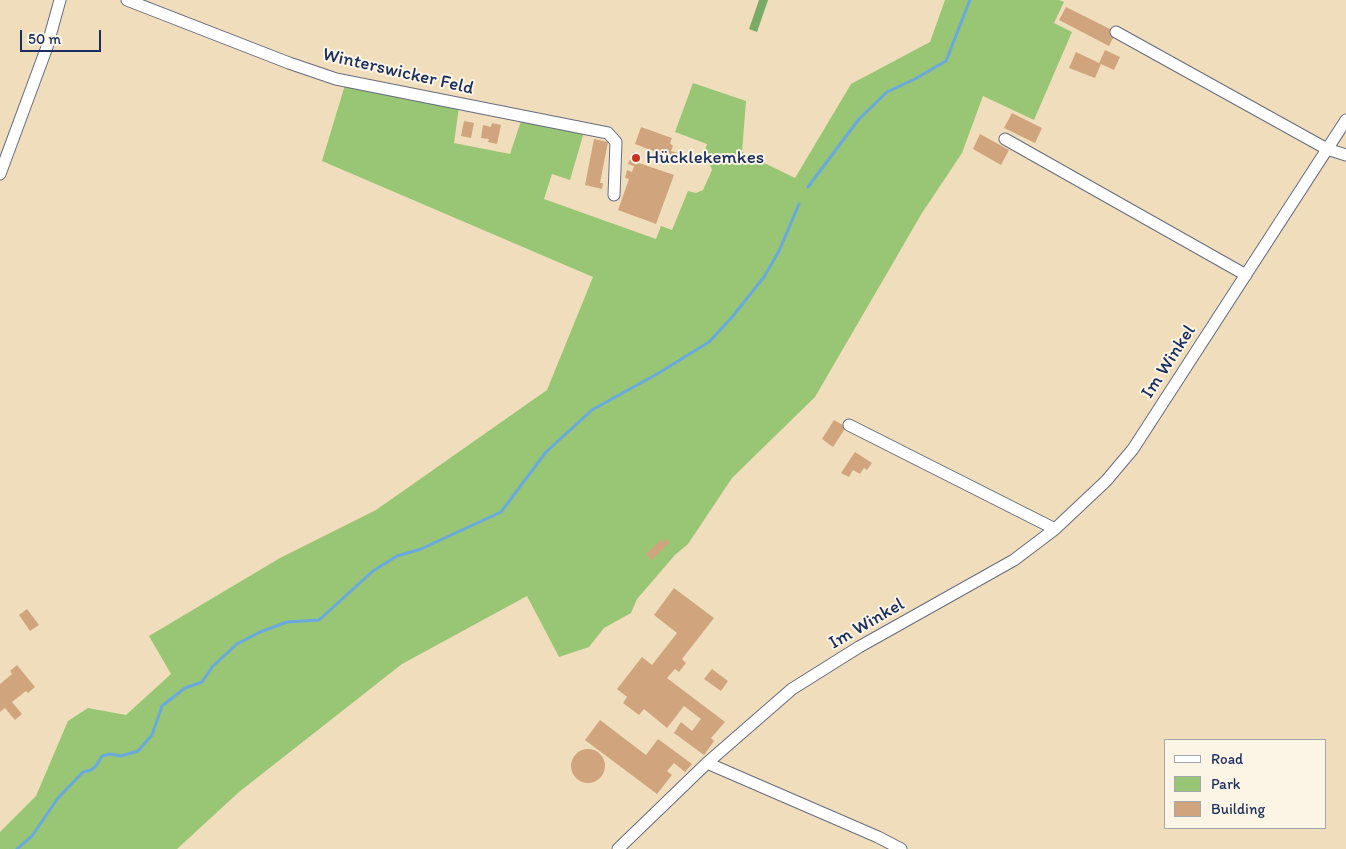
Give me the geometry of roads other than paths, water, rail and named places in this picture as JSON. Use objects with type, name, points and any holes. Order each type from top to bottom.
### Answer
[{"type":"street","points":[[0,174],[46,47],[60,0]]},
{"type":"street","name":"Winterswicker Feld","points":[[127,0],[289,63],[336,79],[608,134],[616,142],[614,195]]},
{"type":"street","points":[[1116,32],[1327,150],[1346,155]]},
{"type":"street","name":"Im Winkel","points":[[618,849],[707,763],[792,689],[859,647],[1014,560],[1054,529],[1106,481],[1133,448],[1346,120]]},
{"type":"street","points":[[1005,139],[1246,275]]},
{"type":"street","points":[[849,425],[1054,529]]},
{"type":"street","points":[[707,763],[878,837],[901,849]]},
{"type":"waterway","points":[[808,187],[859,119],[887,92],[915,79],[946,61],[970,0]]},
{"type":"waterway","points":[[17,849],[32,836],[58,798],[83,772],[91,770],[96,766],[102,756],[110,754],[121,756],[138,751],[152,735],[162,706],[185,688],[202,682],[213,666],[237,644],[260,632],[287,622],[319,620],[373,571],[397,556],[421,549],[501,512],[546,452],[592,410],[657,374],[709,342],[733,316],[764,277],[779,251],[799,204]]},
{"type":"place","name":"Hücklekemkes","points":[[636,158]]}]
